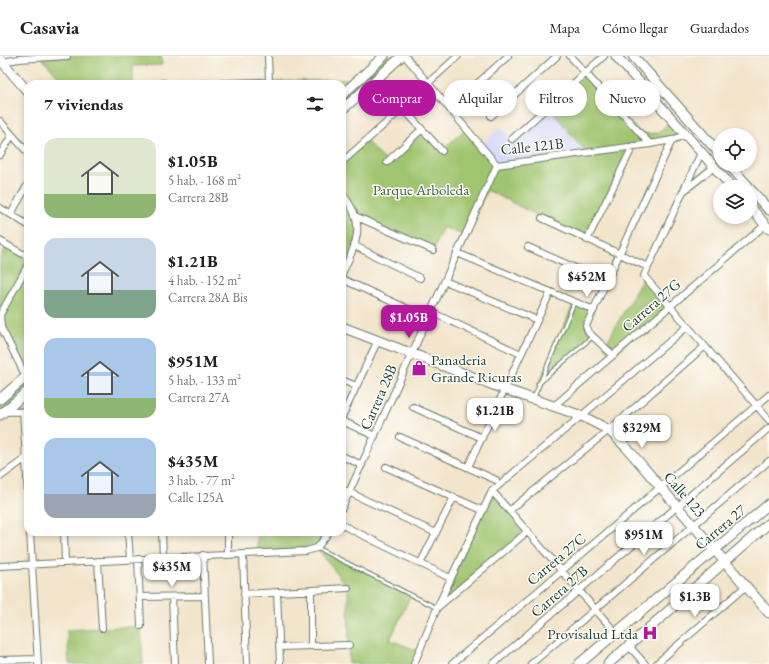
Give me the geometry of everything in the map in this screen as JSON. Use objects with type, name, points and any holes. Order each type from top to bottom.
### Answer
[{"type":"street","points":[[1,61],[67,56]]},
{"type":"street","points":[[268,56],[269,80]]},
{"type":"street","points":[[346,106],[404,56]]},
{"type":"street","name":"Calle 121B","points":[[404,56],[425,80]]},
{"type":"street","points":[[431,80],[458,56]]},
{"type":"street","points":[[481,80],[508,56]]},
{"type":"street","points":[[517,92],[557,56]]},
{"type":"street","points":[[570,56],[650,144]]},
{"type":"street","points":[[512,139],[604,56]]},
{"type":"street","points":[[616,56],[713,166]]},
{"type":"street","points":[[633,56],[713,146]]},
{"type":"street","points":[[346,91],[380,57]]},
{"type":"street","points":[[1,61],[24,87]]},
{"type":"street","name":"Calle 121B","points":[[436,93],[497,165],[650,144],[672,140],[685,134]]},
{"type":"street","points":[[346,158],[394,116]]},
{"type":"street","points":[[410,116],[442,151]]},
{"type":"street","points":[[0,121],[24,148]]},
{"type":"street","points":[[387,162],[422,129]]},
{"type":"street","points":[[0,155],[12,135]]},
{"type":"street","points":[[613,355],[590,334],[586,326],[672,140]]},
{"type":"street","points":[[587,240],[633,146]]},
{"type":"street","points":[[701,153],[644,276],[769,420]]},
{"type":"street","name":"Carrera 28B","points":[[346,499],[497,165]]},
{"type":"street","points":[[684,191],[713,168]]},
{"type":"street","points":[[718,172],[726,180]]},
{"type":"street","points":[[736,172],[742,180]]},
{"type":"street","points":[[11,214],[24,191]]},
{"type":"street","points":[[757,197],[769,210]]},
{"type":"street","points":[[346,198],[352,205],[357,217],[358,232],[355,246],[346,265]]},
{"type":"street","points":[[0,208],[24,222]]},
{"type":"street","points":[[757,215],[767,227]]},
{"type":"street","points":[[357,217],[433,250]]},
{"type":"street","points":[[542,218],[619,255],[648,267]]},
{"type":"street","name":"Carrera 27G","points":[[555,405],[670,306],[767,227]]},
{"type":"street","points":[[0,241],[24,255]]},
{"type":"street","points":[[355,246],[420,278]]},
{"type":"street","points":[[528,247],[607,282]]},
{"type":"street","points":[[458,252],[550,293],[594,310]]},
{"type":"street","points":[[24,271],[0,315],[1,327],[24,370]]},
{"type":"street","points":[[445,280],[537,320]]},
{"type":"street","points":[[346,281],[521,354]]},
{"type":"street","points":[[468,467],[550,293]]},
{"type":"street","points":[[414,664],[450,578],[492,491],[688,326]]},
{"type":"street","name":"Calle 123","points":[[346,328],[504,389],[555,405],[582,416],[609,430],[661,487],[769,613]]},
{"type":"street","points":[[346,408],[378,340]]},
{"type":"street","points":[[510,510],[609,430],[705,346]]},
{"type":"street","points":[[0,400],[24,379]]},
{"type":"street","points":[[346,382],[356,386]]},
{"type":"street","points":[[2,414],[24,394]]},
{"type":"street","name":"Carrera 27C","points":[[452,664],[769,395]]},
{"type":"street","points":[[413,407],[482,438]]},
{"type":"street","points":[[2,414],[24,411]]},
{"type":"street","points":[[346,423],[374,436]]},
{"type":"street","name":"Carrera 27B","points":[[493,664],[769,428]]},
{"type":"street","points":[[400,437],[496,480]]},
{"type":"street","points":[[346,458],[362,465]]},
{"type":"street","points":[[0,477],[24,459]]},
{"type":"street","points":[[531,664],[769,461]]},
{"type":"street","points":[[386,467],[482,510]]},
{"type":"street","points":[[346,491],[436,533]]},
{"type":"street","points":[[492,491],[528,530],[616,633]]},
{"type":"street","points":[[420,564],[454,497]]},
{"type":"street","name":"Carrera 27","points":[[579,664],[769,504]]},
{"type":"street","name":"Carrera 27","points":[[608,664],[769,523]]},
{"type":"street","points":[[346,527],[450,578]]},
{"type":"street","points":[[437,608],[528,530]]},
{"type":"street","points":[[0,660],[38,662],[30,536]]},
{"type":"street","points":[[64,536],[65,564]]},
{"type":"street","points":[[128,536],[130,559]]},
{"type":"street","points":[[162,536],[163,557]]},
{"type":"street","points":[[228,536],[228,554]]},
{"type":"street","points":[[0,566],[32,566],[163,557],[306,551],[317,548],[326,536]]},
{"type":"street","points":[[243,554],[247,664]]},
{"type":"street","points":[[204,555],[204,596],[208,664]]},
{"type":"street","points":[[138,559],[141,626]]},
{"type":"street","points":[[98,561],[102,628]]},
{"type":"street","points":[[656,664],[746,586]]},
{"type":"street","points":[[244,594],[348,588]]},
{"type":"street","points":[[311,590],[311,646]]},
{"type":"street","points":[[277,592],[280,664]]},
{"type":"street","points":[[172,596],[175,664]]},
{"type":"street","points":[[140,597],[204,596]]},
{"type":"street","points":[[279,647],[349,645]]},
{"type":"street","points":[[629,646],[645,664]]},
{"type":"lane","points":[[533,399],[574,303]]},
{"type":"lane","points":[[538,385],[590,334]]},
{"type":"lane","points":[[317,548],[437,608]]},
{"type":"shaded area","points":[[536,116],[556,116],[586,153],[497,165],[481,145],[501,127],[511,138]]},
{"type":"green space","points":[[161,56],[162,65],[133,66],[133,80],[61,80],[41,57]]},
{"type":"green space","points":[[384,56],[402,56],[375,80],[358,80],[358,96],[346,106],[346,80],[327,80],[360,79]]},
{"type":"green space","name":"Parque Arboleda","points":[[585,73],[595,84],[595,116],[624,116],[641,134],[658,133],[672,120],[685,135],[633,146],[587,240],[487,190],[465,236],[443,227],[433,250],[357,217],[358,232],[346,264],[346,158],[366,141],[387,162],[422,129],[442,151],[466,128],[497,165],[586,152],[556,116],[587,116],[587,80],[577,80]]},
{"type":"green space","points":[[7,245],[24,255],[24,373],[0,321],[0,258]]},
{"type":"green space","points":[[644,276],[670,306],[613,355],[604,347]]},
{"type":"green space","points":[[574,303],[594,310],[588,323],[592,337],[538,385]]},
{"type":"green space","points":[[24,379],[24,394],[0,415],[0,400]]},
{"type":"green space","points":[[492,491],[528,531],[437,608]]},
{"type":"green space","points":[[257,536],[326,536],[317,547],[411,595],[390,640],[419,651],[414,664],[349,664],[348,588],[317,548],[258,553]]},
{"type":"green space","points":[[141,626],[143,664],[69,664],[67,630]]},
{"type":"place","name":"Panaderia Grande Ricuras","points":[[419,368]]},
{"type":"place","name":"Provisalud Ltda","points":[[650,633]]}]
